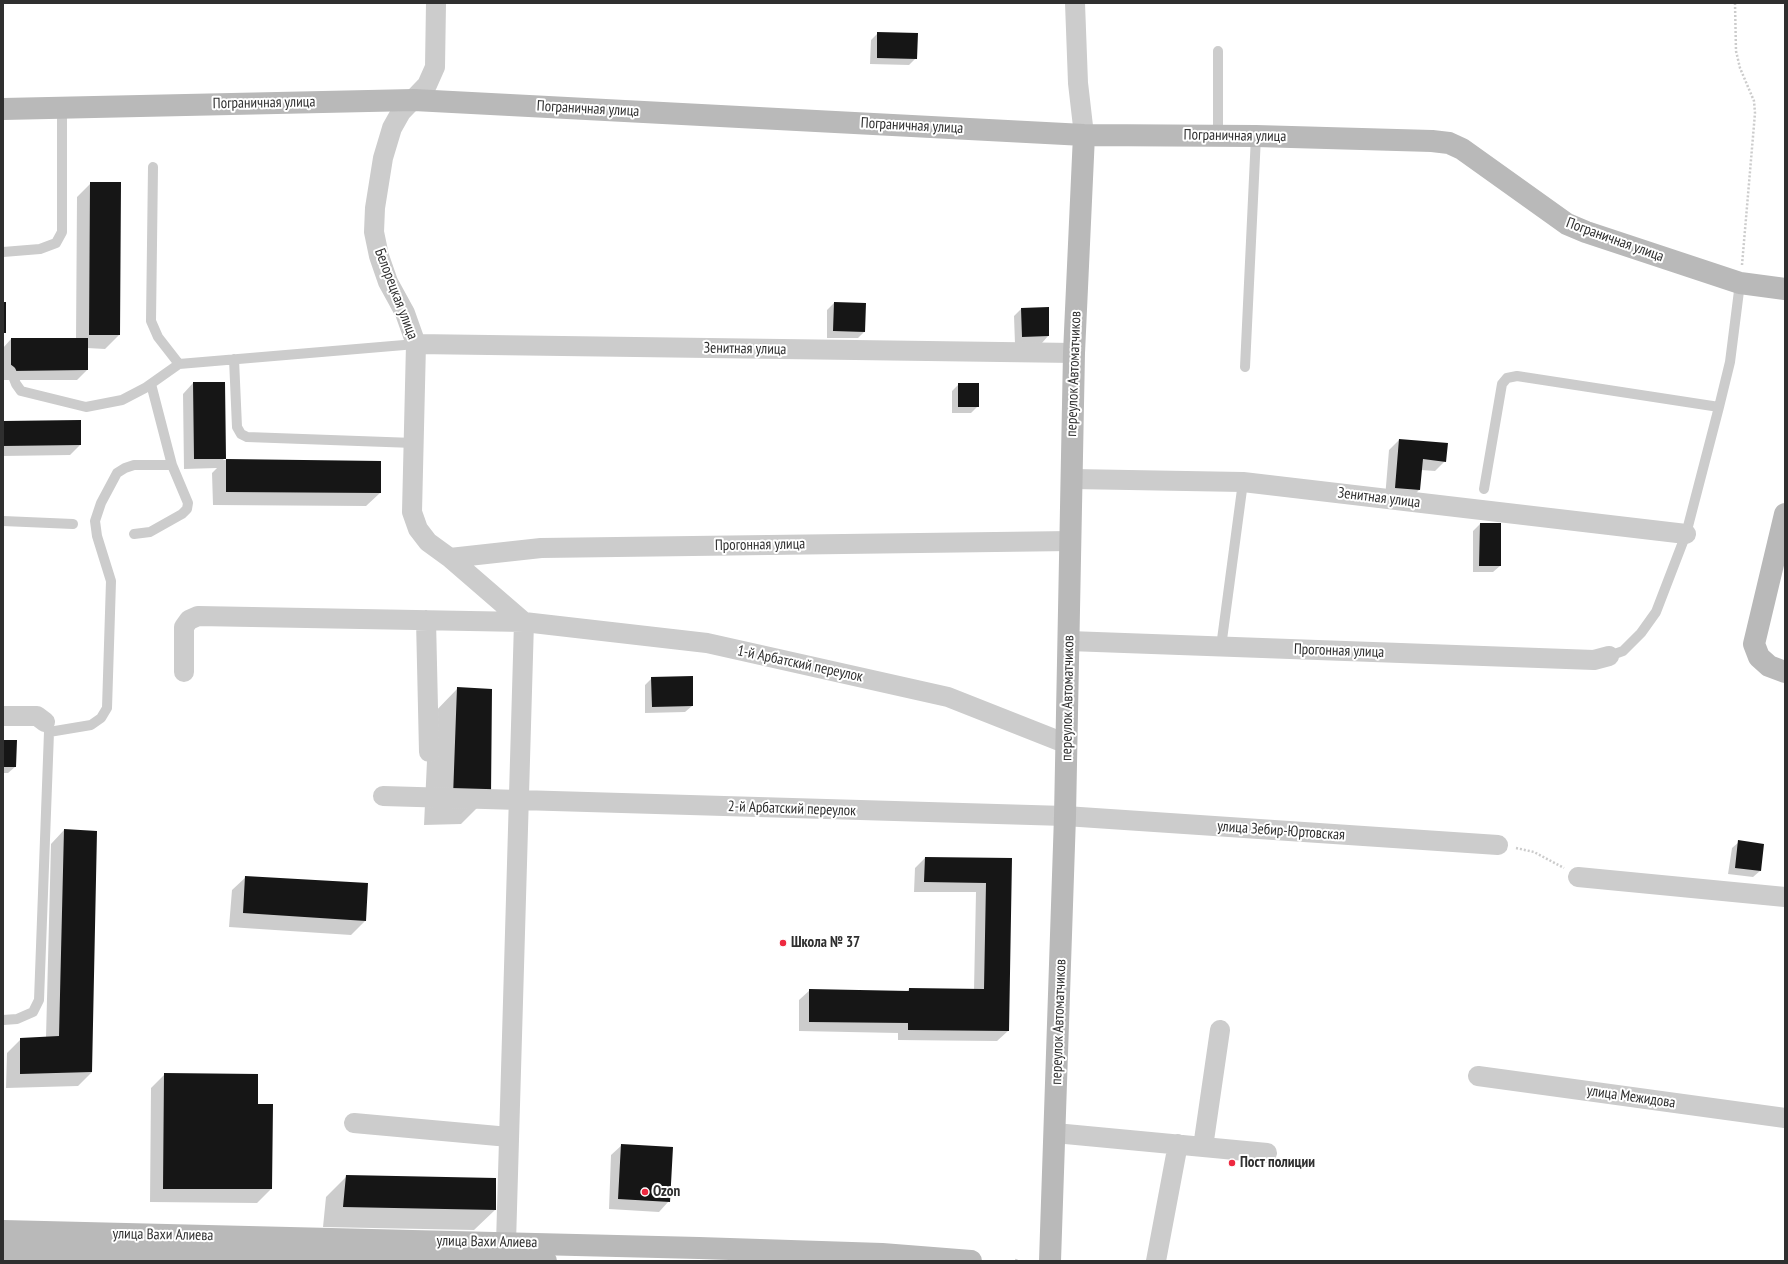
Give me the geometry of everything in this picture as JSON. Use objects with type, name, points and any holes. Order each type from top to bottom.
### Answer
[{"type":"street","name":"Белорецкая улица","points":[[436,3],[435,67],[427,85],[401,112],[392,128],[383,158],[375,208],[374,232],[378,256],[388,282],[405,313],[416,344],[412,512],[418,529],[428,542],[450,558]]},
{"type":"street","points":[[1074,3],[1078,83],[1084,135]]},
{"type":"street","name":"Пограничная улица","points":[[3,109],[414,100],[1084,135],[1218,135],[1449,143],[1462,150],[1567,224],[1586,232],[1740,283],[1785,289]]},
{"type":"street","name":"переулок Автоматчиков","points":[[1050,1261],[1066,816],[1074,353],[1084,135]]},
{"type":"street","name":"Зенитная улица","points":[[416,344],[1074,353]]},
{"type":"street","name":"Зенитная улица","points":[[1072,480],[1243,482],[1686,534]]},
{"type":"street","points":[[1785,514],[1754,644],[1759,657],[1769,666],[1785,672]]},
{"type":"street","name":"Прогонная улица","points":[[450,558],[541,548],[1071,541]]},
{"type":"street","points":[[450,558],[524,622],[506,1243]]},
{"type":"street","name":"1-й Арбатский переулок","points":[[184,672],[184,627],[189,620],[198,616],[524,622],[707,643],[948,696],[1067,744]]},
{"type":"street","points":[[426,620],[429,752]]},
{"type":"street","name":"Прогонная улица","points":[[1069,641],[1594,660],[1609,656]]},
{"type":"street","points":[[3,716],[37,716],[47,727]]},
{"type":"street","name":"2-й Арбатский переулок","points":[[383,796],[1066,816]]},
{"type":"street","name":"улица Зебир-Юртовская","points":[[1066,816],[1498,845]]},
{"type":"street","points":[[1578,877],[1785,897]]},
{"type":"street","points":[[1203,1147],[1220,1030]]},
{"type":"street","name":"улица Межидова","points":[[1478,1076],[1785,1118]]},
{"type":"street","points":[[354,1123],[509,1137]]},
{"type":"street","points":[[1055,1133],[1267,1153]]},
{"type":"street","points":[[1156,1261],[1178,1144]]},
{"type":"street","name":"улица Вахи Алиева","points":[[3,1231],[882,1254],[972,1261]]},
{"type":"street","name":"улица Вахи Алиева","points":[[3,1249],[83,1256],[546,1261]]},
{"type":"lane","points":[[1218,52],[1218,135]]},
{"type":"lane","points":[[3,252],[40,249],[56,243],[62,232],[62,108]]},
{"type":"lane","points":[[1245,367],[1256,136]]},
{"type":"lane","points":[[153,166],[151,321],[158,337],[179,364]]},
{"type":"lane","points":[[1609,656],[1623,651],[1641,633],[1656,612],[1686,534],[1730,362],[1740,283]]},
{"type":"lane","points":[[3,365],[11,370],[16,384],[22,390],[86,407],[122,400],[151,384],[179,364],[416,344]]},
{"type":"lane","points":[[234,359],[237,427],[241,434],[247,437],[414,443]]},
{"type":"lane","points":[[1484,489],[1502,384],[1507,378],[1516,376],[1719,407]]},
{"type":"lane","points":[[134,534],[150,532],[182,514],[187,509],[188,503],[172,465],[151,384]]},
{"type":"lane","points":[[3,1020],[17,1019],[33,1012],[39,1000],[47,727],[91,725],[101,718],[107,708],[111,580],[97,536],[95,521],[101,503],[118,473],[125,468],[134,465],[172,465]]},
{"type":"lane","points":[[1222,647],[1243,482]]},
{"type":"lane","points":[[3,521],[73,524]]},
{"type":"path","points":[[1735,3],[1736,51],[1740,68],[1754,101],[1755,113],[1740,283]]},
{"type":"path","points":[[1498,845],[1534,852],[1578,877]]},
{"type":"building","points":[[877,32],[918,33],[917,59],[877,58]]},
{"type":"building","points":[[90,182],[121,182],[120,335],[89,335]]},
{"type":"building","points":[[3,302],[6,302],[6,333],[3,333]]},
{"type":"building","points":[[834,302],[866,303],[865,332],[833,331]]},
{"type":"building","points":[[1049,307],[1049,336],[1022,337],[1021,308]]},
{"type":"building","points":[[11,338],[88,338],[88,370],[11,371]]},
{"type":"building","points":[[193,382],[225,382],[226,459],[194,459]]},
{"type":"building","points":[[958,383],[979,383],[979,407],[958,407]]},
{"type":"building","points":[[81,420],[81,445],[3,446],[3,421]]},
{"type":"building","points":[[1399,439],[1448,443],[1446,462],[1423,459],[1420,490],[1395,488]]},
{"type":"building","points":[[226,459],[381,461],[381,493],[226,492]]},
{"type":"building","points":[[1480,523],[1501,523],[1501,566],[1479,566]]},
{"type":"building","points":[[693,676],[693,706],[652,707],[651,677]]},
{"type":"building","points":[[457,687],[492,689],[491,795],[453,797]]},
{"type":"building","points":[[3,740],[17,740],[16,767],[3,767]]},
{"type":"building","points":[[64,829],[97,831],[92,1072],[20,1074],[20,1038],[59,1036]]},
{"type":"building","points":[[1738,840],[1764,844],[1761,871],[1735,868]]},
{"type":"building","points":[[925,857],[1012,858],[1009,1031],[908,1030],[908,1023],[809,1022],[809,989],[909,991],[909,988],[984,989],[986,883],[924,882]]},
{"type":"building","points":[[245,876],[368,883],[366,921],[243,913]]},
{"type":"building","points":[[164,1073],[258,1074],[258,1104],[273,1104],[272,1189],[163,1189]]},
{"type":"building","points":[[621,1144],[673,1147],[670,1202],[618,1199]]},
{"type":"building","points":[[346,1175],[496,1178],[496,1210],[343,1207]]},
{"type":"place","name":"Школа № 37","points":[[783,943]]},
{"type":"place","name":"Пост полиции","points":[[1232,1163]]},
{"type":"place","name":"Ozon","points":[[645,1192]]}]
